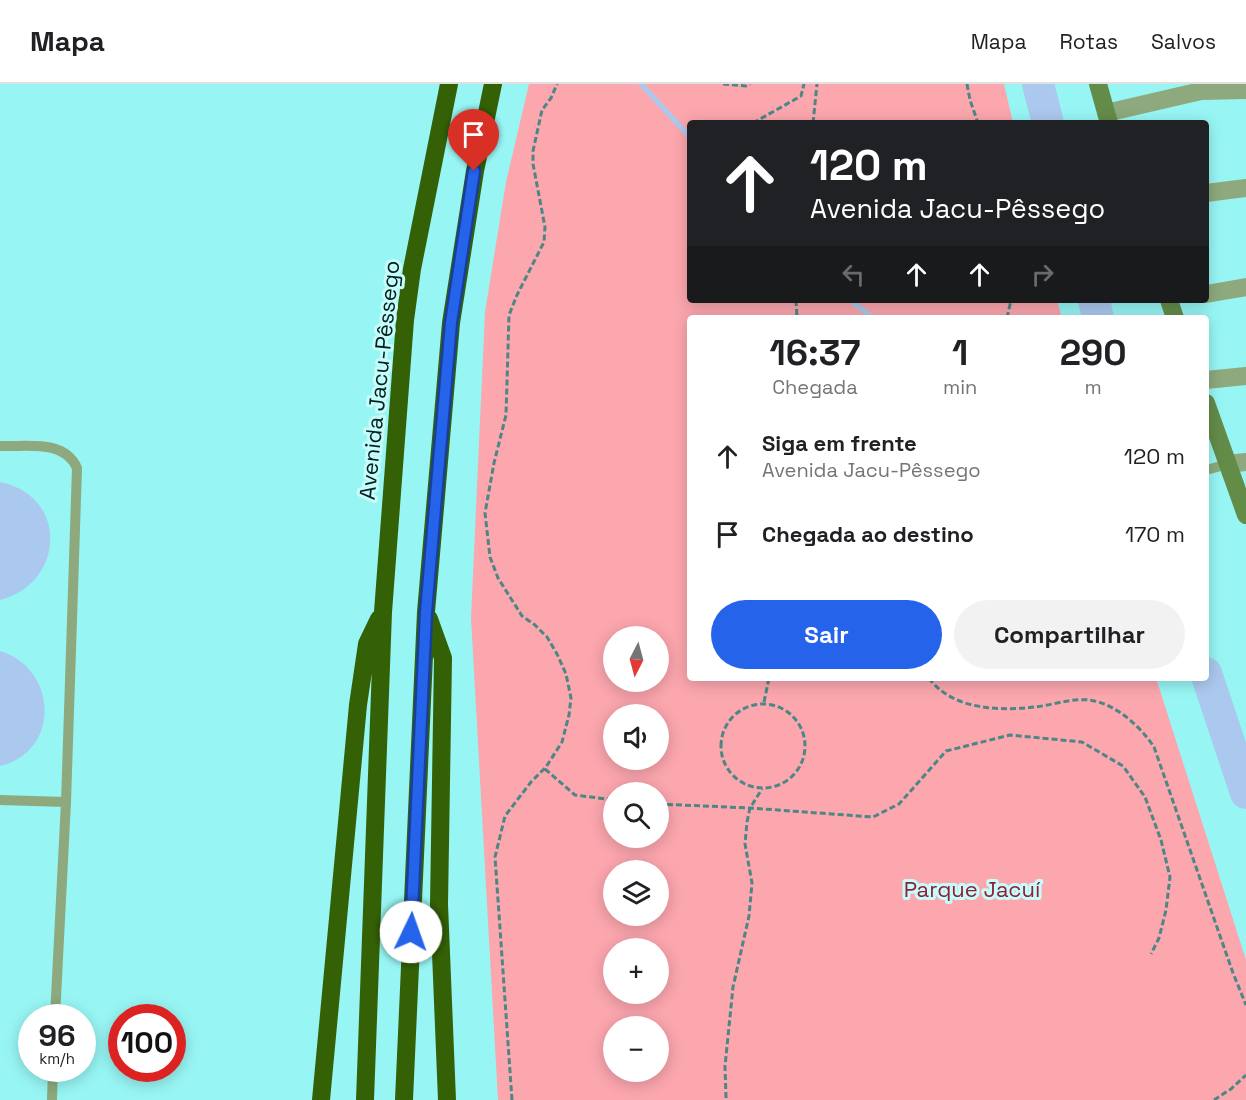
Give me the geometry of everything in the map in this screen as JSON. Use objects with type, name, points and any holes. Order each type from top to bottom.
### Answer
[{"type":"highway","name":"Avenida Jacu-Pêssego","points":[[365,1100],[383,612],[405,320],[449,84]]},
{"type":"highway","points":[[404,1100],[426,612],[451,323],[474,171],[493,84]]},
{"type":"highway","points":[[321,1100],[358,705],[367,644],[383,612]]},
{"type":"highway","points":[[426,612],[443,658],[439,904],[447,1100]]},
{"type":"street","points":[[1098,84],[1107,118],[1182,89],[1217,87],[1246,90]]},
{"type":"street","points":[[1209,193],[1246,188]]},
{"type":"street","points":[[1209,293],[1246,287]]},
{"type":"street","points":[[1209,380],[1246,376]]},
{"type":"street","points":[[1209,409],[1237,463],[1246,515]]},
{"type":"lane","points":[[0,446],[55,447],[73,459],[77,468],[66,802],[56,1004]]},
{"type":"lane","points":[[1209,470],[1237,463]]},
{"type":"lane","points":[[0,800],[66,802]]},
{"type":"lane","points":[[51,1100],[52,1082]]},
{"type":"path","points":[[512,1100],[495,857],[505,816],[544,769],[562,741],[571,698],[566,674],[557,654],[547,638],[522,616],[498,578],[490,556],[485,513],[506,415],[509,315],[544,243],[545,227],[533,164],[533,151],[542,110],[557,84]]},
{"type":"path","points":[[723,84],[746,86],[750,84]]},
{"type":"path","points":[[758,120],[801,96],[804,84]]},
{"type":"path","points":[[813,120],[817,84]]},
{"type":"path","points":[[967,84],[977,120]]},
{"type":"path","points":[[764,702],[768,681]]},
{"type":"path","points":[[932,681],[947,694],[964,703],[986,708],[1034,707],[1072,700],[1090,700],[1105,704],[1144,732],[1154,747],[1246,1005]]},
{"type":"path","points":[[764,702],[790,711],[805,734],[804,760],[788,782],[762,789],[737,781],[721,759],[721,750],[722,731],[738,710],[764,702]]},
{"type":"path","points":[[669,804],[873,817],[899,804],[946,751],[1010,735],[1082,742],[1123,766],[1145,797],[1161,840],[1170,877],[1166,910],[1159,938],[1150,954]]},
{"type":"path","points":[[544,769],[575,795],[603,799]]},
{"type":"path","points":[[726,1098],[725,1066],[733,987],[749,916],[753,883],[745,844],[747,822],[750,808],[762,789]]},
{"type":"path","points":[[1214,1100],[1246,1075]]},
{"type":"green space","name":"Parque Jacuí","points":[[529,84],[1004,84],[1012,120],[687,120],[687,303],[1058,303],[1061,315],[687,315],[687,681],[1157,681],[1246,960],[1246,1100],[498,1100],[471,618],[485,312],[506,182]]},
{"type":"water","points":[[0,482],[22,490],[38,504],[47,521],[50,539],[47,559],[37,576],[22,591],[0,600]]},
{"type":"water","points":[[0,651],[19,660],[33,674],[42,691],[45,710],[42,728],[34,745],[20,758],[0,766]]},
{"type":"waterway","points":[[641,84],[687,134]]},
{"type":"waterway","points":[[1038,84],[1047,120]]},
{"type":"waterway","points":[[854,303],[869,315]]},
{"type":"waterway","points":[[1095,303],[1097,315]]},
{"type":"waterway","points":[[1209,681],[1246,793]]},
{"type":"route","points":[[411,932],[426,612],[451,323],[474,171]]}]
